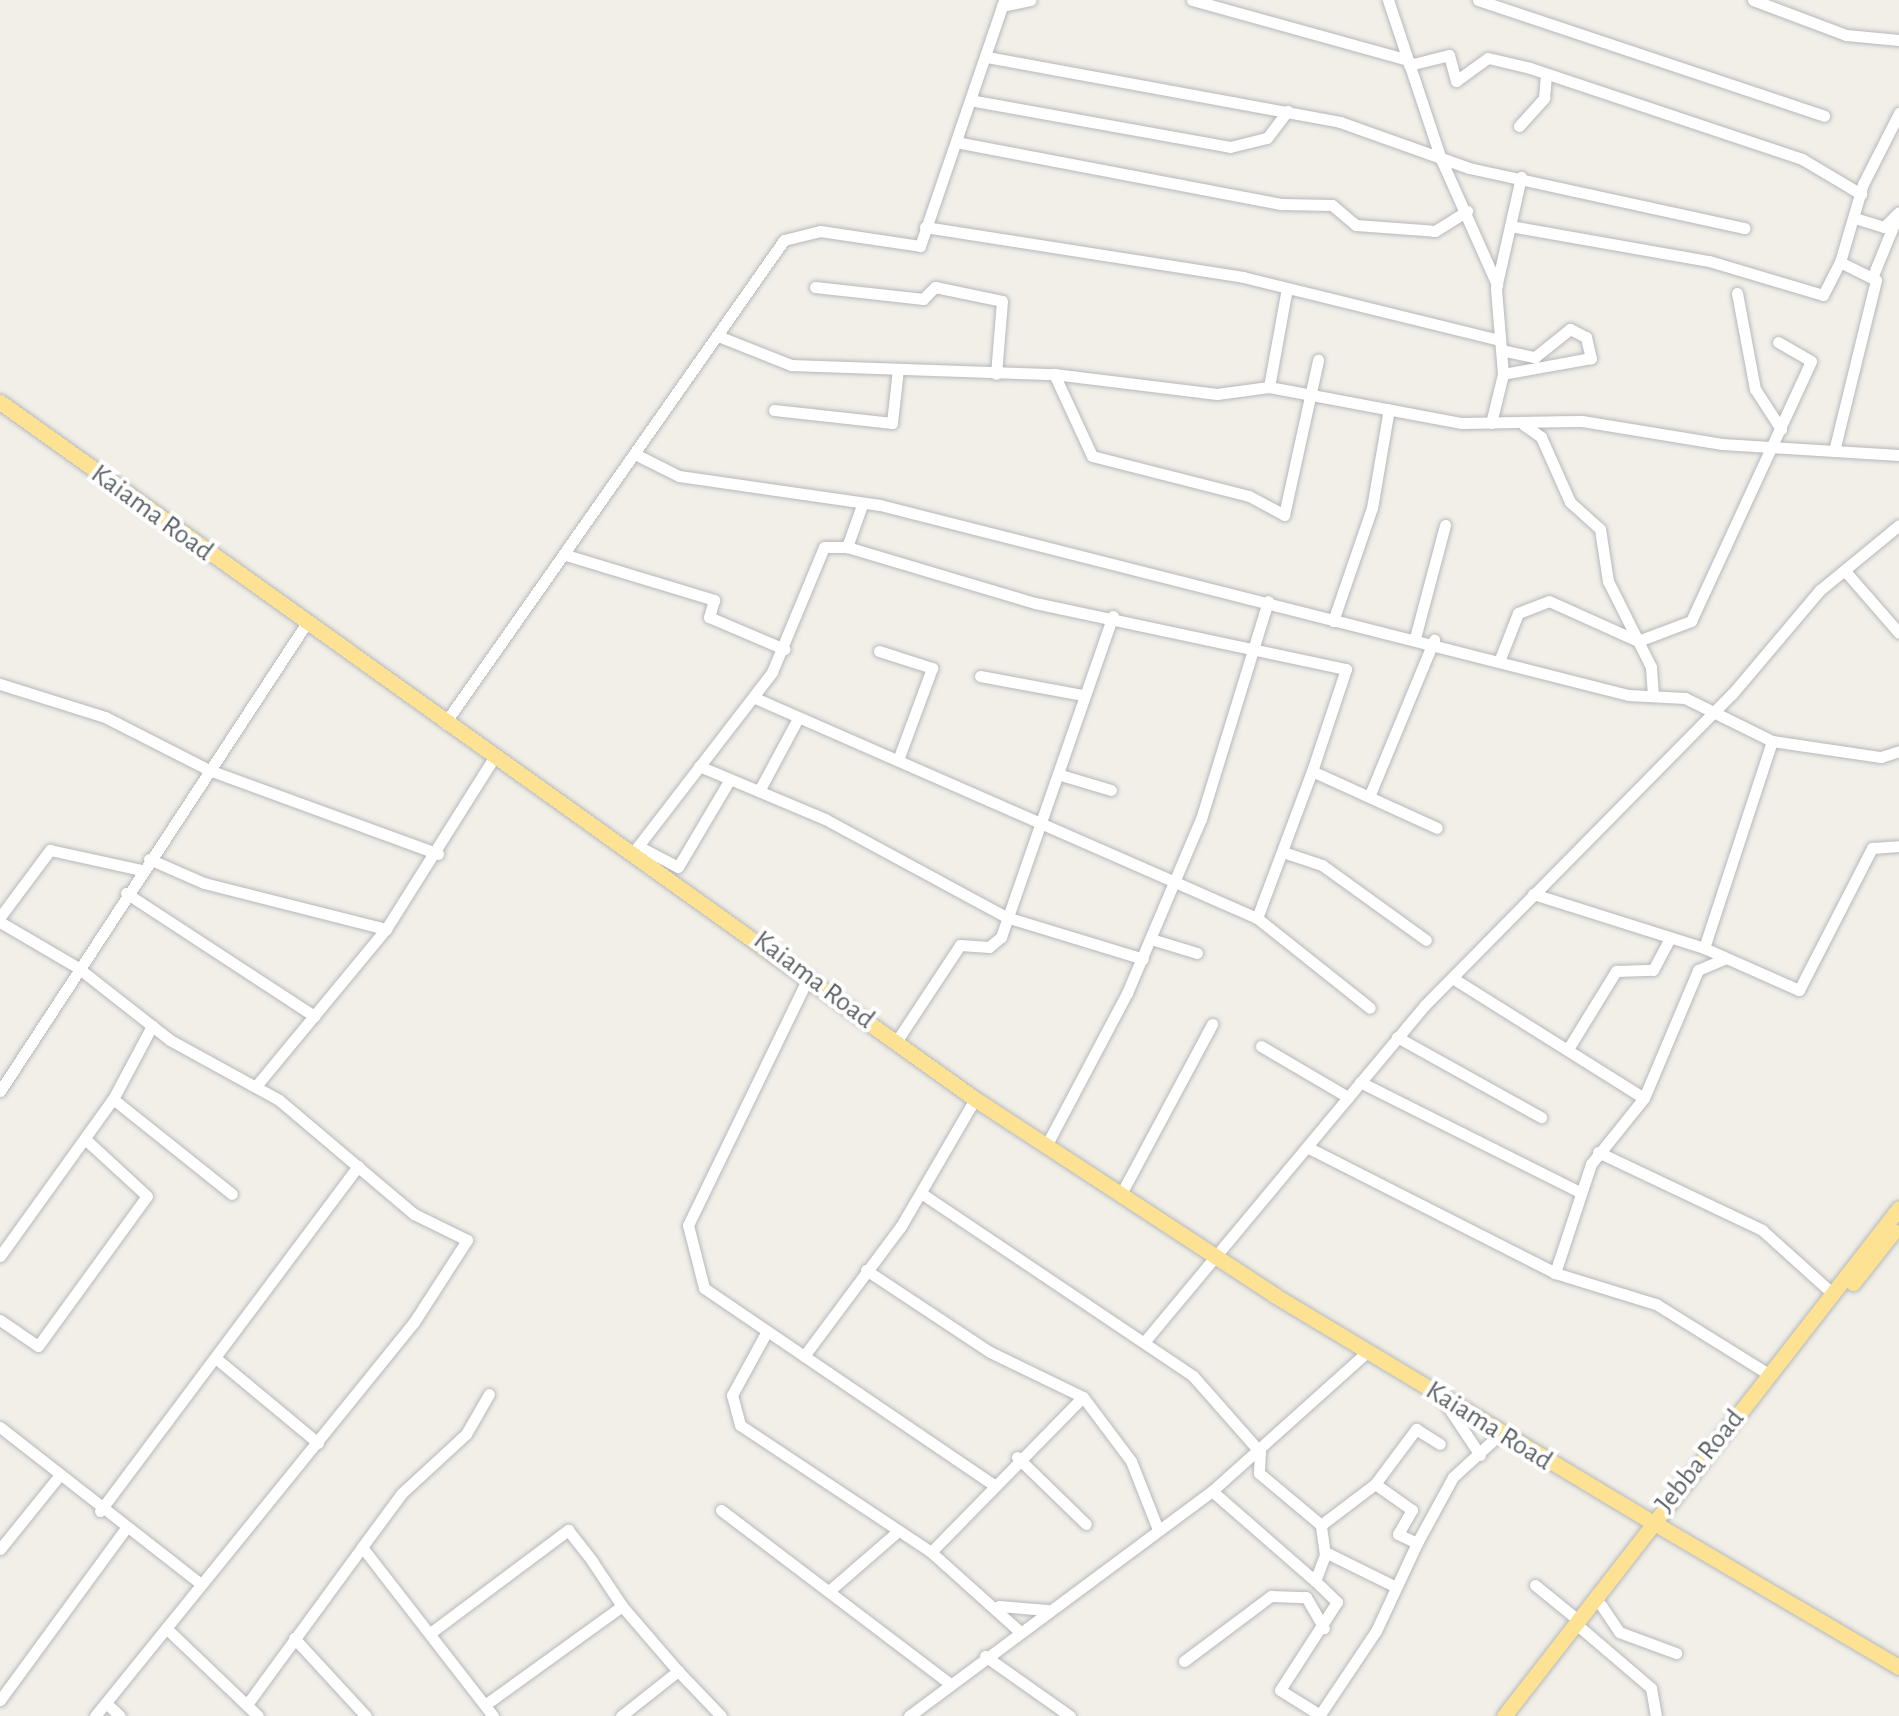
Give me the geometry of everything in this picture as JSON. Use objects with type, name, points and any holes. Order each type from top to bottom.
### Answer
[{"type":"highway","name":"Kaiama Road","points":[[0,402],[492,759],[634,850],[975,1099],[1368,1352],[1899,1666]]},
{"type":"highway","name":"Jebba Road","points":[[1515,1716],[1656,1524],[1899,1208]]},
{"type":"highway","name":"Jebba Road","points":[[1504,1716],[1601,1605],[1656,1524],[1899,1224]]},
{"type":"street","points":[[445,722],[718,336],[800,231],[920,246],[961,143],[1003,3],[1030,0]]},
{"type":"street","points":[[1192,0],[1409,62],[1450,55],[1456,81],[1488,58],[1802,160],[1862,194]]},
{"type":"street","points":[[1388,0],[1441,160],[1467,211],[1497,286]]},
{"type":"street","points":[[1478,0],[1824,116]]},
{"type":"street","points":[[1753,0],[1846,35],[1899,40]]},
{"type":"street","points":[[987,57],[1288,111],[1441,160],[1745,228]]},
{"type":"street","points":[[1518,126],[1544,98],[1546,75]]},
{"type":"street","points":[[974,101],[1230,147],[1268,138],[1288,111]]},
{"type":"street","points":[[1510,226],[1709,261],[1823,295],[1858,219],[1862,194],[1899,113]]},
{"type":"street","points":[[961,143],[1282,204],[1332,205],[1356,225],[1434,231],[1467,211]]},
{"type":"street","points":[[1491,423],[1503,374],[1497,286],[1521,177]]},
{"type":"street","points":[[1834,450],[1874,272],[1897,218],[1858,219]]},
{"type":"street","points":[[925,227],[1126,255],[1535,356],[1570,329],[1586,337],[1591,358],[1503,374]]},
{"type":"street","points":[[1840,261],[1874,272]]},
{"type":"street","points":[[815,287],[922,299],[935,287],[1002,301],[996,374]]},
{"type":"street","points":[[1269,387],[1286,293]]},
{"type":"street","points":[[1737,293],[1756,389],[1781,429]]},
{"type":"street","points":[[718,336],[781,364],[1054,374],[1217,394],[1269,387],[1310,398],[1491,423],[1524,426],[1582,421],[1776,447],[1899,455]]},
{"type":"street","points":[[1500,659],[1518,614],[1549,602],[1638,641],[1691,621],[1776,447],[1811,361],[1778,342]]},
{"type":"street","points":[[1054,374],[1092,456],[1249,496],[1284,515],[1318,360]]},
{"type":"street","points":[[774,410],[892,423],[898,369]]},
{"type":"street","points":[[1333,621],[1372,508],[1389,409]]},
{"type":"street","points":[[1524,426],[1541,437],[1570,502],[1600,529],[1608,581],[1638,641],[1653,695]]},
{"type":"street","points":[[637,455],[679,476],[862,505],[1653,695],[1713,713],[1772,741],[1881,757],[1899,751]]},
{"type":"street","points":[[847,547],[862,505]]},
{"type":"street","points":[[1416,638],[1445,525]]},
{"type":"street","points":[[1145,1341],[1397,1038],[1713,713],[1845,571],[1899,525]]},
{"type":"street","points":[[730,778],[678,867],[634,850],[755,698],[784,650],[824,547],[847,547],[1113,616],[1254,644],[1346,669],[1257,918]]},
{"type":"street","points":[[566,555],[714,600],[710,617],[784,650]]},
{"type":"street","points":[[1845,571],[1899,633]]},
{"type":"street","points":[[1046,1146],[1143,959],[1232,740],[1268,602]]},
{"type":"street","points":[[896,1042],[956,949],[997,944],[1064,776],[1083,696],[1113,616]]},
{"type":"street","points":[[0,1091],[145,864],[306,624]]},
{"type":"street","points":[[1372,792],[1434,640]]},
{"type":"street","points":[[879,650],[932,668],[898,760]]},
{"type":"street","points":[[980,676],[1083,696]]},
{"type":"street","points":[[0,684],[105,717],[209,770],[438,854]]},
{"type":"street","points":[[755,698],[797,720],[898,760],[1040,830],[1174,880],[1257,918],[1370,1008]]},
{"type":"street","points":[[759,791],[797,720]]},
{"type":"street","points":[[1704,948],[1772,741]]},
{"type":"street","points":[[256,1086],[386,929],[438,854],[492,759]]},
{"type":"street","points":[[700,766],[759,791],[1006,917],[1143,959]]},
{"type":"street","points":[[1312,770],[1372,792],[1437,828]]},
{"type":"street","points":[[1064,776],[1111,790]]},
{"type":"street","points":[[1534,894],[1704,948],[1799,990],[1872,848],[1899,846]]},
{"type":"street","points":[[96,1716],[318,1443],[467,1246],[256,1086],[152,1026],[78,967],[0,920],[50,850],[145,864],[386,929]]},
{"type":"street","points":[[1283,852],[1322,864],[1426,940]]},
{"type":"street","points":[[126,893],[314,1016]]},
{"type":"street","points":[[1568,1049],[1616,971],[1653,970],[1670,938]]},
{"type":"street","points":[[1151,939],[1197,953]]},
{"type":"street","points":[[1555,1273],[1580,1192],[1598,1152],[1644,1098],[1698,970],[1726,958]]},
{"type":"street","points":[[809,976],[688,1225],[704,1288],[992,1484]]},
{"type":"street","points":[[1454,979],[1644,1098]]},
{"type":"street","points":[[1120,1194],[1212,1024]]},
{"type":"street","points":[[0,1256],[113,1099],[152,1026]]},
{"type":"street","points":[[1397,1038],[1541,1118]]},
{"type":"street","points":[[1261,1046],[1348,1097]]},
{"type":"street","points":[[1360,1082],[1580,1192]]},
{"type":"street","points":[[113,1099],[232,1194]]},
{"type":"street","points":[[804,1356],[921,1193],[975,1099]]},
{"type":"street","points":[[0,1320],[38,1346],[147,1196],[85,1138]]},
{"type":"street","points":[[1307,1147],[1555,1273],[1656,1304],[1770,1374]]},
{"type":"street","points":[[1598,1152],[1762,1230],[1832,1294]]},
{"type":"street","points":[[100,1510],[218,1360],[358,1166]]},
{"type":"street","points":[[921,1193],[1193,1376],[1260,1452],[1259,1473],[1321,1524],[1324,1552],[1315,1581]]},
{"type":"street","points":[[866,1270],[990,1352],[1082,1397],[1131,1461],[1157,1527]]},
{"type":"street","points":[[767,1330],[732,1395],[740,1426],[931,1552],[999,1606],[1018,1630]]},
{"type":"street","points":[[908,1716],[1157,1527],[1212,1491],[1368,1352]]},
{"type":"street","points":[[218,1360],[318,1443]]},
{"type":"street","points":[[248,1703],[402,1492],[466,1434],[489,1394]]},
{"type":"street","points":[[1440,1396],[1480,1455]]},
{"type":"street","points":[[931,1552],[1018,1457],[1082,1397]]},
{"type":"street","points":[[0,1427],[125,1530],[201,1584]]},
{"type":"street","points":[[1321,1524],[1375,1484],[1416,1429],[1440,1444]]},
{"type":"street","points":[[1212,1491],[1336,1602],[1324,1628],[1280,1690],[1319,1715],[1396,1588],[1453,1477],[1501,1433]]},
{"type":"street","points":[[1018,1457],[1086,1524]]},
{"type":"street","points":[[0,1549],[58,1476]]},
{"type":"street","points":[[1375,1484],[1412,1510],[1398,1534],[1417,1543]]},
{"type":"street","points":[[721,1510],[949,1683]]},
{"type":"street","points":[[0,1700],[125,1530]]},
{"type":"street","points":[[433,1631],[568,1530],[622,1606],[721,1716]]},
{"type":"street","points":[[829,1591],[898,1531]]},
{"type":"street","points":[[362,1547],[433,1631],[494,1716]]},
{"type":"street","points":[[1324,1552],[1396,1588]]},
{"type":"street","points":[[1535,1585],[1652,1688],[1656,1716]]},
{"type":"street","points":[[1184,1661],[1270,1596],[1306,1597],[1324,1628]]},
{"type":"street","points":[[1601,1605],[1619,1632],[1676,1653]]},
{"type":"street","points":[[486,1704],[622,1606]]},
{"type":"street","points":[[999,1606],[1047,1610]]},
{"type":"street","points":[[166,1628],[258,1716]]},
{"type":"street","points":[[294,1638],[366,1716]]},
{"type":"street","points":[[985,1656],[1070,1716]]},
{"type":"street","points":[[621,1716],[678,1671]]},
{"type":"street","points":[[233,1689],[259,1687]]},
{"type":"street","points":[[106,1703],[120,1716]]}]
